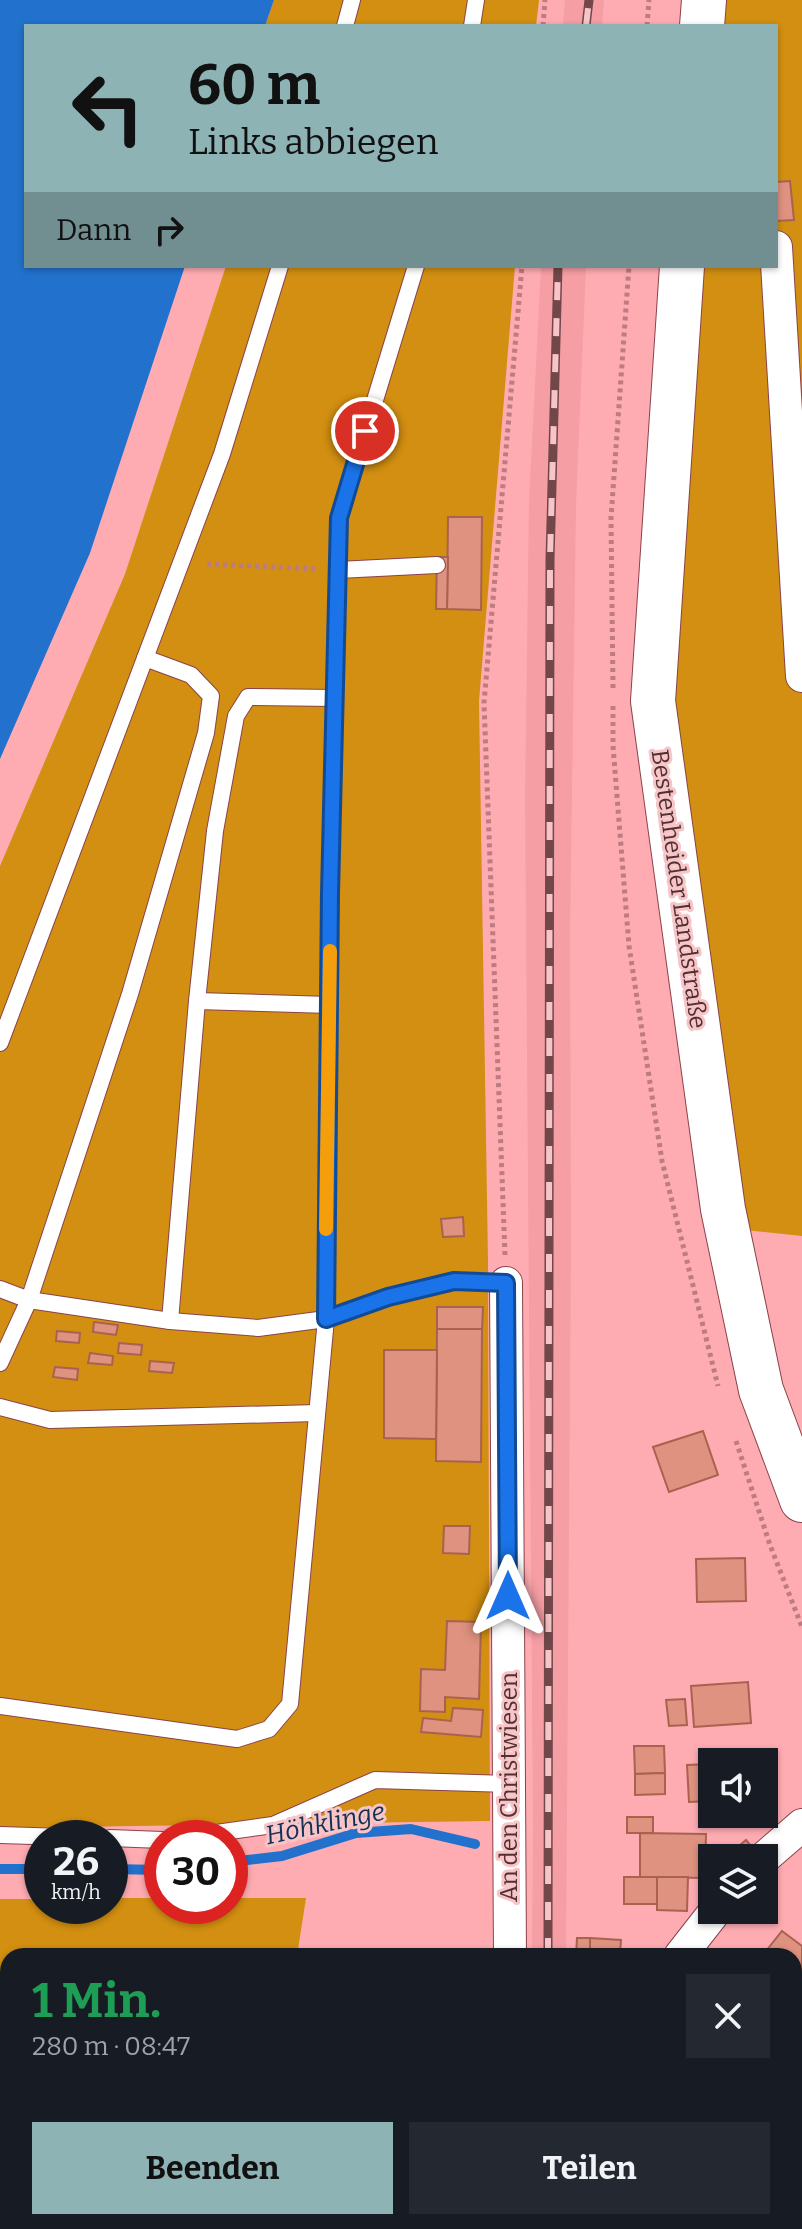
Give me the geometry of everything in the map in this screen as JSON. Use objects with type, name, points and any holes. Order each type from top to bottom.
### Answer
[{"type":"main road","points":[[702,24],[704,0]]},
{"type":"main road","name":"Bestenheider Landstraße","points":[[682,268],[653,701],[723,1209],[761,1390],[802,1500]]},
{"type":"street","points":[[777,268],[802,676]]},
{"type":"street","name":"An den Christwiesen","points":[[506,1283],[510,1948]]},
{"type":"street","points":[[778,1846],[802,1825]]},
{"type":"street","points":[[686,1948],[705,1924]]},
{"type":"lane","points":[[346,24],[352,0]]},
{"type":"lane","points":[[472,24],[476,0]]},
{"type":"lane","points":[[0,1043],[222,454],[279,268]]},
{"type":"lane","points":[[0,1706],[237,1739],[269,1729],[290,1704],[326,1319],[339,518],[415,268]]},
{"type":"lane","points":[[338,570],[437,565]]},
{"type":"lane","points":[[0,1363],[29,1300],[130,994],[206,733],[211,696],[191,675],[145,658]]},
{"type":"lane","points":[[170,1321],[215,831],[236,716],[248,697],[335,698]]},
{"type":"lane","points":[[197,1001],[330,1005]]},
{"type":"lane","points":[[0,1289],[29,1300],[170,1321],[258,1328],[326,1319],[388,1297],[454,1281],[506,1283]]},
{"type":"lane","points":[[0,1407],[50,1420],[317,1413]]},
{"type":"lane","points":[[248,1829],[273,1825],[375,1780],[509,1784]]},
{"type":"lane","points":[[0,1835],[24,1836]]},
{"type":"path","points":[[543,24],[545,0]]},
{"type":"path","points":[[647,24],[649,0]]},
{"type":"path","points":[[506,1283],[484,703],[522,268]]},
{"type":"path","points":[[182,562],[338,570]]},
{"type":"shaded area","points":[[274,0],[539,0],[536,24],[266,24]]},
{"type":"shaded area","points":[[565,0],[604,0],[602,24],[563,24]]},
{"type":"shaded area","points":[[705,0],[802,0],[802,1236],[727,1228],[653,701],[682,268],[778,268],[778,24],[703,24]]},
{"type":"shaded area","points":[[225,268],[515,268],[479,701],[488,1261],[490,1821],[248,1824],[248,1820],[144,1820],[144,1826],[128,1826],[128,1820],[24,1820],[24,1828],[0,1828],[0,866],[125,574]]},
{"type":"shaded area","points":[[541,268],[586,268],[576,504],[570,933],[566,1948],[532,1948],[525,797],[529,502]]},
{"type":"shaded area","points":[[128,1898],[144,1898],[144,1924],[248,1924],[248,1898],[306,1898],[298,1948],[0,1948],[0,1899],[24,1899],[24,1924],[128,1924]]},
{"type":"water","points":[[0,0],[274,0],[266,24],[24,24],[24,268],[184,268],[90,553],[0,759]]},
{"type":"building","points":[[790,181],[794,220],[778,221],[778,182]]},
{"type":"building","points":[[448,517],[482,517],[481,610],[447,609]]},
{"type":"building","points":[[437,557],[448,557],[447,609],[436,609]]},
{"type":"building","points":[[463,1217],[464,1236],[443,1237],[441,1219]]},
{"type":"building","points":[[437,1307],[483,1307],[482,1329],[437,1329]]},
{"type":"building","points":[[94,1322],[118,1325],[116,1335],[93,1332]]},
{"type":"building","points":[[437,1329],[482,1329],[481,1462],[436,1461]]},
{"type":"building","points":[[57,1331],[80,1333],[79,1343],[56,1341]]},
{"type":"building","points":[[119,1343],[142,1345],[141,1355],[118,1353]]},
{"type":"building","points":[[384,1350],[437,1350],[436,1439],[384,1438]]},
{"type":"building","points":[[90,1353],[113,1356],[112,1365],[88,1363]]},
{"type":"building","points":[[150,1361],[174,1363],[172,1373],[149,1371]]},
{"type":"building","points":[[55,1367],[78,1369],[77,1380],[53,1377]]},
{"type":"building","points":[[703,1431],[718,1475],[669,1492],[653,1447]]},
{"type":"building","points":[[444,1526],[470,1526],[469,1554],[443,1553]]},
{"type":"building","points":[[745,1558],[746,1601],[697,1602],[696,1559]]},
{"type":"building","points":[[447,1621],[481,1622],[479,1699],[445,1697],[445,1712],[420,1711],[421,1669],[445,1670]]},
{"type":"building","points":[[748,1682],[751,1723],[694,1727],[691,1686]]},
{"type":"building","points":[[685,1699],[687,1725],[669,1726],[666,1700]]},
{"type":"building","points":[[453,1708],[483,1710],[481,1737],[421,1732],[423,1718],[451,1721]]},
{"type":"building","points":[[634,1746],[664,1746],[665,1773],[635,1774]]},
{"type":"building","points":[[687,1765],[698,1765],[698,1802],[689,1802]]},
{"type":"building","points":[[665,1773],[665,1794],[635,1795],[635,1774]]},
{"type":"building","points":[[627,1817],[653,1817],[653,1833],[627,1833]]},
{"type":"building","points":[[640,1833],[706,1834],[706,1844],[698,1844],[698,1878],[640,1877]]},
{"type":"building","points":[[624,1877],[657,1877],[657,1904],[624,1904]]},
{"type":"building","points":[[657,1877],[688,1877],[687,1911],[657,1910]]},
{"type":"building","points":[[782,1931],[802,1946],[802,1948],[768,1948]]},
{"type":"building","points":[[577,1938],[590,1938],[590,1948],[576,1948]]},
{"type":"building","points":[[590,1938],[621,1940],[620,1948],[590,1948]]},
{"type":"waterway","name":"Höhklinge","points":[[248,1860],[282,1856],[356,1833],[411,1829],[475,1844]]},
{"type":"waterway","name":"Höhklinge","points":[[0,1869],[24,1869]]},
{"type":"waterway","name":"Höhklinge","points":[[128,1869],[144,1870]]},
{"type":"railway","points":[[586,24],[589,0]]},
{"type":"railway","points":[[548,1948],[550,559],[558,268]]},
{"type":"slow traffic","points":[[326,1229],[330,951]]},
{"type":"route","points":[[365,431],[339,518],[330,893],[326,1319],[388,1297],[454,1281],[506,1283],[508,1596]]}]
